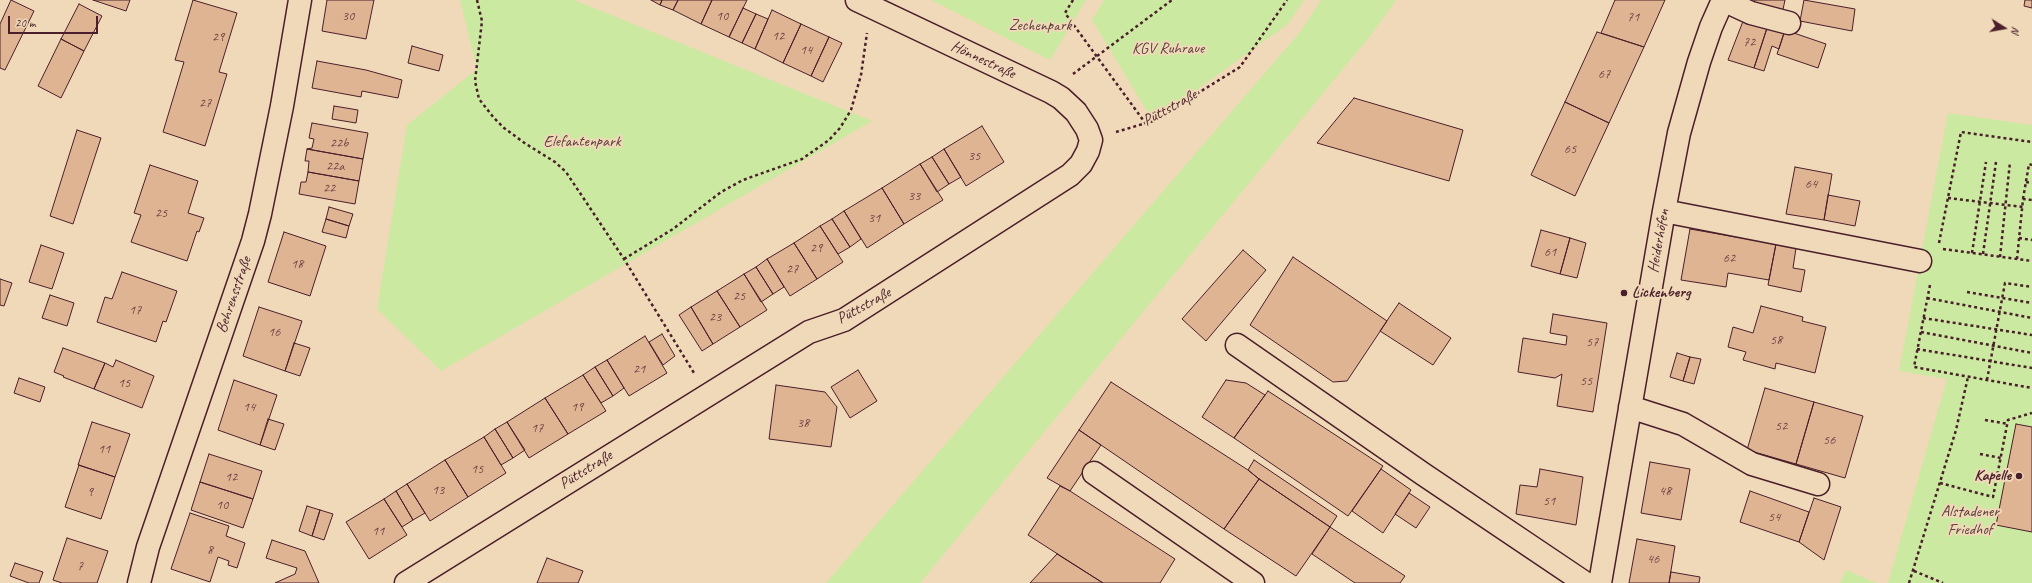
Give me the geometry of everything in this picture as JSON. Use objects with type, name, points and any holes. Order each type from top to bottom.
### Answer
[{"type":"street","name":"Behrensstraße","points":[[138,583],[148,547],[255,235],[282,106],[300,0]]},
{"type":"street","points":[[1723,0],[1751,13],[1789,23]]},
{"type":"street","name":"Heiderhöfen","points":[[1600,583],[1664,211],[1688,98],[1711,27],[1723,0]]},
{"type":"street","name":"Hönnestraße","points":[[864,4],[1051,92],[1076,112],[1087,129],[1090,140]]},
{"type":"street","name":"Püttstraße","points":[[406,583],[810,332],[844,320],[1070,174],[1081,164],[1088,151],[1090,140]]},
{"type":"street","points":[[1664,211],[1920,261]]},
{"type":"street","points":[[1237,345],[1423,474],[1586,583]]},
{"type":"street","points":[[1630,407],[1683,424],[1752,464],[1818,484]]},
{"type":"street","points":[[1094,473],[1253,583]]},
{"type":"path","points":[[477,0],[482,28],[475,81],[479,99],[504,128],[562,167],[573,181],[624,259],[708,395]]},
{"type":"path","points":[[1073,0],[1064,13],[1146,124]]},
{"type":"path","points":[[1051,92],[1096,56],[1172,0]]},
{"type":"path","name":"Püttstraße","points":[[1090,140],[1146,124],[1240,67],[1288,0]]},
{"type":"path","points":[[624,259],[672,229],[721,192],[743,180],[802,159],[821,147],[832,136],[844,122],[856,93],[861,75],[865,39],[864,4]]},
{"type":"path","points":[[2032,142],[1961,132],[1938,248],[2032,261]]},
{"type":"path","points":[[1972,253],[1986,162]]},
{"type":"path","points":[[1983,254],[1996,162]]},
{"type":"path","points":[[2000,257],[2010,162]]},
{"type":"path","points":[[2017,259],[2023,199],[2030,164],[2032,164]]},
{"type":"path","points":[[2026,182],[2032,183]]},
{"type":"path","points":[[1948,198],[2023,207]]},
{"type":"path","points":[[2023,199],[2032,200]]},
{"type":"path","points":[[2019,238],[2032,240]]},
{"type":"path","points":[[1986,380],[2005,283],[2032,287]]},
{"type":"path","points":[[1930,284],[1914,367],[2032,388]]},
{"type":"path","points":[[1967,292],[2032,303]]},
{"type":"path","points":[[1927,298],[2032,318]]},
{"type":"path","points":[[1923,318],[2032,335]]},
{"type":"path","points":[[1921,332],[2032,353]]},
{"type":"path","points":[[1917,350],[2032,368]]},
{"type":"path","points":[[1909,583],[1914,571],[1956,430],[1968,377]]},
{"type":"path","points":[[1940,483],[1993,497],[2008,420],[2032,413]]},
{"type":"path","points":[[1985,420],[2008,424]]},
{"type":"path","points":[[1980,454],[2001,458]]},
{"type":"path","points":[[1914,571],[1943,583]]},
{"type":"green space","name":"Elefantenpark","points":[[460,0],[574,0],[872,121],[441,371],[377,309],[407,125],[477,69]]},
{"type":"green space","name":"Zechenpark","points":[[931,0],[1086,0],[1050,60]]},
{"type":"green space","name":"KGV Ruhraue","points":[[1104,0],[1304,0],[1288,24],[1153,121],[1092,20]]},
{"type":"green space","points":[[1321,0],[1396,0],[1370,36],[920,583],[826,583],[1300,32]]},
{"type":"green space","name":"Alstadener Friedhof","points":[[1948,113],[2032,125],[2032,583],[1888,583],[1947,379],[1899,371]]},
{"type":"green space","points":[[1846,570],[1876,583],[1840,583]]},
{"type":"building","points":[[11,0],[34,11],[5,70],[0,68],[0,24]]},
{"type":"building","points":[[93,0],[130,0],[126,11]]},
{"type":"building","points":[[193,0],[237,13],[219,72],[227,74],[205,146],[163,132],[184,62],[175,60]]},
{"type":"building","points":[[327,0],[374,0],[366,39],[322,31]]},
{"type":"building","points":[[651,0],[662,0],[660,5]]},
{"type":"building","points":[[662,0],[678,0],[673,10],[660,5]]},
{"type":"building","points":[[678,0],[712,0],[701,24],[673,10]]},
{"type":"building","points":[[712,0],[747,0],[729,37],[701,24]]},
{"type":"building","points":[[1615,0],[1665,0],[1644,47],[1601,33]]},
{"type":"building","points":[[1755,0],[1785,0],[1782,14],[1751,7]]},
{"type":"building","points":[[1804,0],[1855,9],[1852,31],[1800,21]]},
{"type":"building","points":[[2025,0],[2032,0],[2032,8],[2024,6]]},
{"type":"building","points":[[79,4],[102,16],[84,51],[61,39]]},
{"type":"building","points":[[743,8],[756,14],[742,43],[729,37]]},
{"type":"building","points":[[772,10],[801,24],[783,63],[755,49]]},
{"type":"building","points":[[756,14],[768,19],[755,49],[742,43]]},
{"type":"building","points":[[1745,16],[1768,25],[1754,68],[1728,60]]},
{"type":"building","points":[[801,24],[829,37],[811,76],[783,63]]},
{"type":"building","points":[[1768,25],[1785,30],[1779,49],[1772,46],[1764,71],[1754,68]]},
{"type":"building","points":[[1785,30],[1826,44],[1818,68],[1777,54]]},
{"type":"building","points":[[1597,32],[1644,47],[1609,123],[1565,102]]},
{"type":"building","points":[[829,37],[842,43],[823,82],[811,76]]},
{"type":"building","points":[[61,39],[84,51],[61,98],[38,86]]},
{"type":"building","points":[[412,46],[443,55],[439,71],[408,63]]},
{"type":"building","points":[[317,61],[366,70],[402,80],[398,98],[362,91],[361,97],[312,88]]},
{"type":"building","points":[[1354,98],[1463,130],[1449,181],[1317,143]]},
{"type":"building","points":[[1565,102],[1609,123],[1575,196],[1531,175]]},
{"type":"building","points":[[334,106],[358,110],[356,123],[332,119]]},
{"type":"building","points":[[312,123],[368,133],[363,159],[307,149],[312,148],[314,139],[309,138]]},
{"type":"building","points":[[982,126],[1004,162],[966,186],[944,149]]},
{"type":"building","points":[[77,130],[101,138],[73,224],[50,216]]},
{"type":"building","points":[[307,149],[363,159],[359,181],[308,172],[309,161],[305,161]]},
{"type":"building","points":[[944,149],[961,177],[949,184],[932,157]]},
{"type":"building","points":[[932,157],[949,184],[937,192],[920,164]]},
{"type":"building","points":[[920,164],[943,200],[904,224],[882,188]]},
{"type":"building","points":[[150,165],[198,181],[188,213],[204,218],[199,232],[197,231],[187,261],[131,242],[141,215],[134,213]]},
{"type":"building","points":[[1795,167],[1832,174],[1824,220],[1786,214]]},
{"type":"building","points":[[308,172],[359,181],[355,204],[299,194],[301,182],[306,182]]},
{"type":"building","points":[[882,188],[904,224],[867,248],[844,211]]},
{"type":"building","points":[[1828,195],[1860,201],[1855,226],[1824,220]]},
{"type":"building","points":[[329,207],[353,214],[349,226],[326,219]]},
{"type":"building","points":[[844,211],[861,239],[850,247],[832,219]]},
{"type":"building","points":[[326,219],[349,226],[346,238],[322,232]]},
{"type":"building","points":[[832,219],[850,247],[838,254],[820,226]]},
{"type":"building","points":[[820,226],[843,262],[817,279],[794,243]]},
{"type":"building","points":[[1690,229],[1776,244],[1769,280],[1728,273],[1726,287],[1681,280]]},
{"type":"building","points":[[1541,230],[1570,238],[1560,274],[1531,266]]},
{"type":"building","points":[[284,232],[326,246],[310,296],[268,282]]},
{"type":"building","points":[[1570,238],[1586,243],[1577,278],[1560,274]]},
{"type":"building","points":[[794,243],[817,279],[790,296],[767,259]]},
{"type":"building","points":[[1776,244],[1796,248],[1793,268],[1805,270],[1801,292],[1768,285]]},
{"type":"building","points":[[41,245],[64,253],[52,289],[29,282]]},
{"type":"building","points":[[1243,250],[1266,270],[1206,341],[1182,319]]},
{"type":"building","points":[[1293,257],[1387,321],[1347,381],[1333,382],[1250,325]]},
{"type":"building","points":[[767,259],[784,287],[773,294],[756,267]]},
{"type":"building","points":[[756,267],[773,294],[761,302],[744,274]]},
{"type":"building","points":[[122,272],[177,291],[166,322],[163,321],[156,342],[97,322],[105,297],[112,299]]},
{"type":"building","points":[[744,274],[767,310],[740,327],[717,291]]},
{"type":"building","points":[[0,279],[12,283],[4,306],[0,305]]},
{"type":"building","points":[[717,291],[740,327],[713,344],[691,307]]},
{"type":"building","points":[[50,295],[74,303],[67,326],[42,318]]},
{"type":"building","points":[[1399,303],[1451,338],[1433,365],[1380,331]]},
{"type":"building","points":[[1761,306],[1803,317],[1802,321],[1826,327],[1815,373],[1776,363],[1775,369],[1743,360],[1746,352],[1728,347],[1733,327],[1753,333]]},
{"type":"building","points":[[259,307],[302,321],[285,371],[243,356]]},
{"type":"building","points":[[691,307],[713,344],[702,351],[679,315]]},
{"type":"building","points":[[1553,314],[1607,323],[1593,412],[1557,406],[1562,374],[1555,378],[1518,372],[1523,338],[1566,345],[1567,336],[1550,333]]},
{"type":"building","points":[[662,334],[675,356],[663,365],[649,342]]},
{"type":"building","points":[[645,336],[667,373],[629,396],[607,360]]},
{"type":"building","points":[[294,343],[310,348],[300,376],[285,371]]},
{"type":"building","points":[[63,348],[105,363],[94,389],[54,372]]},
{"type":"building","points":[[1677,353],[1690,357],[1683,381],[1670,377]]},
{"type":"building","points":[[1690,357],[1701,359],[1694,384],[1683,381]]},
{"type":"building","points":[[116,360],[154,376],[142,408],[94,389],[105,363],[113,367]]},
{"type":"building","points":[[607,360],[624,388],[613,396],[595,367]]},
{"type":"building","points":[[595,367],[613,396],[601,403],[583,375]]},
{"type":"building","points":[[858,370],[877,401],[850,418],[831,387]]},
{"type":"building","points":[[583,375],[606,411],[568,434],[545,398]]},
{"type":"building","points":[[19,378],[45,387],[40,402],[14,393]]},
{"type":"building","points":[[234,380],[277,395],[260,445],[218,430]]},
{"type":"building","points":[[1226,380],[1246,383],[1265,395],[1234,438],[1202,417]]},
{"type":"building","points":[[1111,382],[1248,470],[1259,479],[1224,529],[1079,430]]},
{"type":"building","points":[[776,385],[825,392],[837,407],[831,447],[769,439]]},
{"type":"building","points":[[1765,388],[1814,402],[1796,464],[1747,450]]},
{"type":"building","points":[[1268,391],[1383,466],[1348,516],[1234,438]]},
{"type":"building","points":[[545,398],[568,434],[529,458],[507,422]]},
{"type":"building","points":[[1814,402],[1863,416],[1845,478],[1796,464]]},
{"type":"building","points":[[268,419],[284,424],[275,450],[260,445]]},
{"type":"building","points":[[92,422],[130,434],[115,477],[78,465]]},
{"type":"building","points":[[507,422],[525,450],[513,458],[495,429]]},
{"type":"building","name":"Kapelle","points":[[2016,424],[2032,427],[2032,532],[1996,525]]},
{"type":"building","points":[[495,429],[513,458],[501,465],[484,437]]},
{"type":"building","points":[[1079,430],[1101,445],[1070,491],[1047,478]]},
{"type":"building","points":[[484,437],[506,473],[468,497],[445,460]]},
{"type":"building","points":[[209,454],[262,471],[253,499],[200,482]]},
{"type":"building","points":[[445,460],[468,497],[430,521],[407,484]]},
{"type":"building","points":[[1254,460],[1337,516],[1330,527],[1248,470]]},
{"type":"building","points":[[1650,462],[1690,469],[1681,520],[1641,513]]},
{"type":"building","points":[[79,465],[115,477],[101,519],[65,507]]},
{"type":"building","points":[[1381,469],[1411,490],[1383,533],[1352,511]]},
{"type":"building","points":[[1540,469],[1583,477],[1576,525],[1516,514],[1520,485],[1537,487]]},
{"type":"building","points":[[1259,479],[1330,527],[1296,576],[1224,529]]},
{"type":"building","points":[[200,482],[253,499],[243,528],[191,510]]},
{"type":"building","points":[[407,484],[425,513],[413,520],[396,491]]},
{"type":"building","points":[[1060,486],[1175,559],[1160,583],[1103,583],[1028,535]]},
{"type":"building","points":[[396,491],[413,520],[402,527],[384,499]]},
{"type":"building","points":[[1750,491],[1809,512],[1799,542],[1740,522]]},
{"type":"building","points":[[1409,493],[1430,507],[1416,528],[1395,514]]},
{"type":"building","points":[[1814,498],[1841,507],[1824,560],[1799,542]]},
{"type":"building","points":[[384,499],[407,535],[369,559],[346,522]]},
{"type":"building","points":[[307,506],[320,510],[312,536],[299,531]]},
{"type":"building","points":[[320,510],[333,514],[324,540],[312,536]]},
{"type":"building","points":[[190,513],[229,526],[226,536],[245,543],[237,568],[228,565],[229,561],[218,557],[210,582],[171,569]]},
{"type":"building","points":[[1330,527],[1405,576],[1400,583],[1355,583],[1312,554]]},
{"type":"building","points":[[67,538],[108,551],[97,583],[62,583],[53,580]]},
{"type":"building","points":[[1637,539],[1675,546],[1669,583],[1629,583]]},
{"type":"building","points":[[272,540],[305,551],[319,583],[275,583],[295,574],[297,568],[266,558]]},
{"type":"building","points":[[1057,554],[1103,583],[1030,583]]},
{"type":"building","points":[[547,558],[583,571],[578,583],[537,583]]},
{"type":"building","points":[[15,563],[43,572],[39,583],[29,583],[10,576]]},
{"type":"building","points":[[1671,572],[1700,577],[1699,583],[1669,583]]},
{"type":"place","name":"Lickenberg","points":[[1624,293]]},
{"type":"place","name":"Kapelle","points":[[2019,476]]}]
